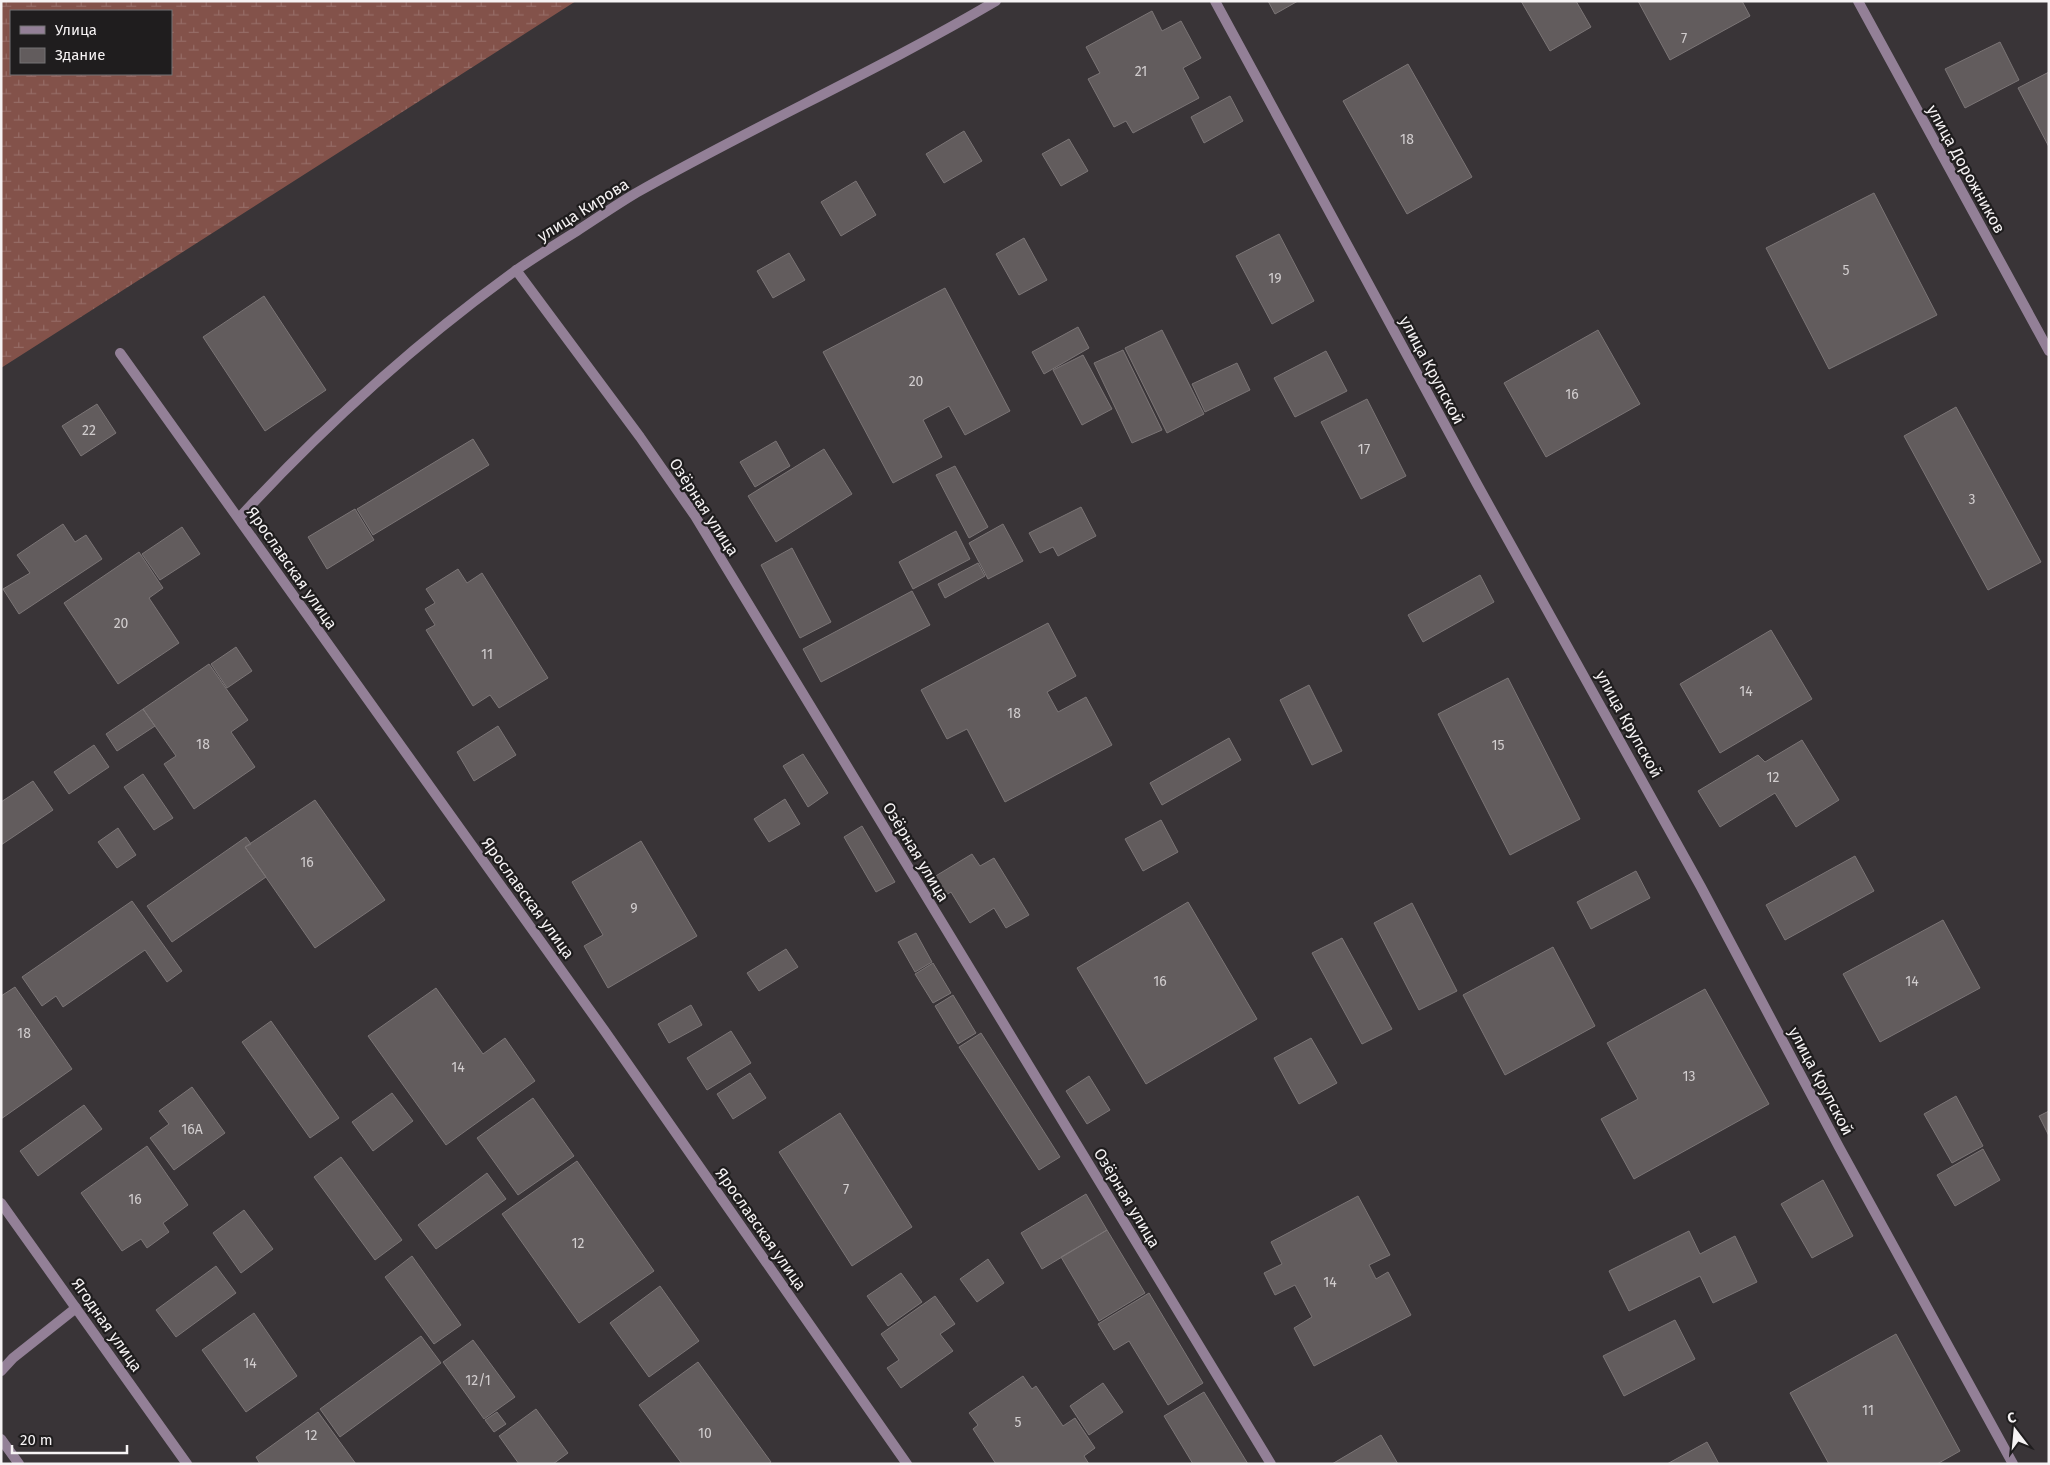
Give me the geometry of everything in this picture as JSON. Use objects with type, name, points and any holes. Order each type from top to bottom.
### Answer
[{"type":"street","name":"улица Кирова","points":[[238,518],[294,458],[346,409],[443,326],[516,270],[634,194],[786,112],[958,24],[996,1]]},
{"type":"street","name":"улица Крупской","points":[[1215,1],[1477,484],[1696,878],[1839,1147],[2013,1464]]},
{"type":"street","name":"улица Дорожников","points":[[1858,1],[2049,351]]},
{"type":"street","name":"Озёрная улица","points":[[516,270],[640,437],[695,516],[1270,1464]]},
{"type":"street","name":"Ярославская улица","points":[[120,352],[610,1038],[907,1464]]},
{"type":"street","name":"Ягодная улица","points":[[1,1203],[187,1464]]},
{"type":"street","points":[[1,1371],[13,1358],[76,1308]]},
{"type":"street","points":[[1,1439],[19,1464]]},
{"type":"green space","points":[[1,1],[576,1],[1,368]]},
{"type":"building","points":[[1268,1],[1298,1],[1275,14]]},
{"type":"building","points":[[1521,1],[1576,1],[1591,27],[1550,51]]},
{"type":"building","points":[[1638,1],[1742,1],[1750,16],[1670,60]]},
{"type":"building","points":[[1152,11],[1162,31],[1181,21],[1201,58],[1183,68],[1199,98],[1133,133],[1126,121],[1114,127],[1088,79],[1100,73],[1086,47]]},
{"type":"building","points":[[2000,42],[2019,80],[1965,108],[1945,69]]},
{"type":"building","points":[[1408,64],[1472,177],[1407,214],[1343,101]]},
{"type":"building","points":[[2049,72],[2049,147],[2018,88]]},
{"type":"building","points":[[1230,96],[1243,121],[1204,143],[1191,117]]},
{"type":"building","points":[[964,131],[982,161],[944,183],[926,154]]},
{"type":"building","points":[[1069,139],[1088,171],[1061,186],[1042,154]]},
{"type":"building","points":[[856,181],[876,215],[841,236],[821,202]]},
{"type":"building","points":[[1874,193],[1937,315],[1829,369],[1766,248]]},
{"type":"building","points":[[1279,234],[1314,301],[1272,324],[1236,256]]},
{"type":"building","points":[[1024,238],[1047,280],[1019,295],[996,254]]},
{"type":"building","points":[[789,253],[805,280],[773,298],[757,271]]},
{"type":"building","points":[[945,288],[1010,411],[965,435],[949,406],[923,420],[942,457],[893,483],[823,352]]},
{"type":"building","points":[[264,296],[326,390],[265,431],[203,337]]},
{"type":"building","points":[[1078,327],[1089,348],[1044,374],[1032,352]]},
{"type":"building","points":[[1162,330],[1204,414],[1167,433],[1125,348]]},
{"type":"building","points":[[1598,330],[1640,404],[1546,457],[1504,383]]},
{"type":"building","points":[[1123,350],[1162,430],[1132,443],[1094,363]]},
{"type":"building","points":[[1326,351],[1347,391],[1295,417],[1274,378]]},
{"type":"building","points":[[1083,355],[1112,409],[1082,425],[1053,370]]},
{"type":"building","points":[[1237,363],[1250,390],[1205,412],[1192,384]]},
{"type":"building","points":[[1367,399],[1406,476],[1361,499],[1321,422]]},
{"type":"building","points":[[97,404],[116,433],[81,456],[62,426]]},
{"type":"building","points":[[1956,407],[2041,562],[1988,590],[1904,436]]},
{"type":"building","points":[[473,439],[489,465],[373,535],[357,509]]},
{"type":"building","points":[[776,441],[790,466],[755,487],[740,462]]},
{"type":"building","points":[[824,449],[852,494],[776,542],[748,496]]},
{"type":"building","points":[[955,466],[988,527],[969,538],[936,475]]},
{"type":"building","points":[[1081,507],[1096,536],[1058,556],[1053,547],[1040,553],[1029,533]]},
{"type":"building","points":[[355,509],[374,540],[327,569],[308,537]]},
{"type":"building","points":[[63,524],[75,542],[86,535],[102,559],[19,614],[3,589],[30,573],[17,555]]},
{"type":"building","points":[[1003,524],[1023,561],[988,579],[969,543]]},
{"type":"building","points":[[182,527],[200,554],[160,580],[142,554]]},
{"type":"building","points":[[956,531],[970,559],[913,589],[899,562]]},
{"type":"building","points":[[792,548],[831,622],[800,638],[761,565]]},
{"type":"building","points":[[139,552],[163,588],[149,598],[179,643],[118,684],[64,603]]},
{"type":"building","points":[[978,563],[985,576],[945,598],[938,584]]},
{"type":"building","points":[[458,569],[467,583],[482,573],[548,678],[499,708],[490,695],[473,706],[426,630],[435,625],[425,609],[435,603],[426,589]]},
{"type":"building","points":[[1480,575],[1494,602],[1423,642],[1408,615]]},
{"type":"building","points":[[912,591],[930,625],[821,682],[803,649]]},
{"type":"building","points":[[1048,623],[1076,676],[1047,692],[1058,712],[1086,697],[1112,745],[1005,802],[967,729],[947,739],[921,690]]},
{"type":"building","points":[[1771,630],[1812,699],[1720,753],[1680,684]]},
{"type":"building","points":[[236,647],[252,671],[227,688],[211,664]]},
{"type":"building","points":[[209,664],[248,720],[231,732],[255,767],[194,809],[164,764],[176,756],[143,709]]},
{"type":"building","points":[[1508,678],[1580,819],[1510,855],[1438,714]]},
{"type":"building","points":[[1309,685],[1342,751],[1312,765],[1280,700]]},
{"type":"building","points":[[143,709],[155,726],[117,751],[106,734]]},
{"type":"building","points":[[498,726],[516,755],[474,781],[457,752]]},
{"type":"building","points":[[1229,738],[1241,760],[1162,805],[1150,783]]},
{"type":"building","points":[[1802,740],[1839,800],[1796,827],[1775,793],[1720,827],[1698,791],[1758,755],[1765,762]]},
{"type":"building","points":[[94,745],[109,767],[69,794],[54,772]]},
{"type":"building","points":[[803,754],[828,793],[808,807],[783,766]]},
{"type":"building","points":[[143,774],[173,818],[154,830],[124,787]]},
{"type":"building","points":[[33,781],[53,810],[1,845],[1,802]]},
{"type":"building","points":[[785,799],[800,824],[769,842],[754,819]]},
{"type":"building","points":[[315,800],[385,900],[315,948],[245,847]]},
{"type":"building","points":[[1161,820],[1178,852],[1143,871],[1125,839]]},
{"type":"building","points":[[862,826],[895,882],[876,892],[844,837]]},
{"type":"building","points":[[118,828],[136,855],[117,868],[98,842]]},
{"type":"building","points":[[246,837],[251,844],[245,847],[266,877],[172,942],[147,906]]},
{"type":"building","points":[[641,841],[697,936],[608,988],[584,946],[603,935],[572,882]]},
{"type":"building","points":[[972,854],[980,866],[994,858],[1029,915],[1006,928],[994,908],[970,923],[951,892],[946,895],[934,877]]},
{"type":"building","points":[[1855,856],[1874,891],[1785,940],[1766,905]]},
{"type":"building","points":[[1636,871],[1650,898],[1591,929],[1577,902]]},
{"type":"building","points":[[132,901],[182,971],[167,982],[145,950],[63,1007],[56,996],[42,1006],[22,977]]},
{"type":"building","points":[[1188,902],[1257,1019],[1146,1084],[1077,968]]},
{"type":"building","points":[[1412,903],[1457,991],[1419,1010],[1374,923]]},
{"type":"building","points":[[1943,920],[1980,988],[1880,1042],[1843,974]]},
{"type":"building","points":[[916,933],[932,962],[915,972],[898,942]]},
{"type":"building","points":[[1342,938],[1392,1029],[1362,1044],[1312,953]]},
{"type":"building","points":[[1553,947],[1595,1026],[1505,1075],[1463,995]]},
{"type":"building","points":[[786,949],[798,967],[759,991],[747,973]]},
{"type":"building","points":[[933,963],[951,993],[933,1003],[915,974]]},
{"type":"building","points":[[15,987],[72,1069],[1,1119],[1,996]]},
{"type":"building","points":[[436,988],[483,1054],[505,1038],[535,1081],[446,1145],[368,1036]]},
{"type":"building","points":[[1705,989],[1769,1104],[1634,1179],[1601,1119],[1638,1099],[1607,1043]]},
{"type":"building","points":[[953,995],[976,1033],[958,1044],[935,1006]]},
{"type":"building","points":[[691,1005],[702,1025],[669,1043],[658,1024]]},
{"type":"building","points":[[271,1021],[339,1118],[310,1138],[242,1042]]},
{"type":"building","points":[[731,1031],[751,1063],[707,1090],[687,1058]]},
{"type":"building","points":[[981,1033],[1060,1157],[1039,1170],[959,1047]]},
{"type":"building","points":[[1311,1038],[1337,1083],[1299,1104],[1274,1058]]},
{"type":"building","points":[[750,1073],[766,1098],[733,1119],[717,1094]]},
{"type":"building","points":[[1089,1076],[1110,1110],[1087,1124],[1066,1091]]},
{"type":"building","points":[[192,1087],[225,1133],[174,1170],[150,1138],[169,1124],[159,1111]]},
{"type":"building","points":[[392,1093],[413,1121],[373,1151],[352,1122]]},
{"type":"building","points":[[1956,1096],[1983,1146],[1952,1163],[1924,1114]]},
{"type":"building","points":[[533,1098],[574,1156],[518,1195],[477,1138]]},
{"type":"building","points":[[84,1105],[102,1129],[38,1176],[20,1151]]},
{"type":"building","points":[[2049,1111],[2049,1136],[2039,1116]]},
{"type":"building","points":[[840,1113],[912,1227],[852,1266],[779,1152]]},
{"type":"building","points":[[147,1146],[188,1205],[163,1223],[169,1232],[147,1248],[141,1239],[122,1251],[81,1193]]},
{"type":"building","points":[[1983,1149],[2000,1180],[1955,1206],[1937,1175]]},
{"type":"building","points":[[341,1157],[402,1240],[375,1260],[314,1177]]},
{"type":"building","points":[[577,1161],[654,1271],[579,1323],[502,1214]]},
{"type":"building","points":[[487,1173],[506,1199],[436,1249],[418,1225]]},
{"type":"building","points":[[1823,1180],[1853,1236],[1812,1258],[1781,1204]]},
{"type":"building","points":[[1086,1194],[1107,1230],[1042,1269],[1021,1233]]},
{"type":"building","points":[[1358,1196],[1390,1255],[1369,1265],[1376,1279],[1388,1272],[1411,1315],[1314,1366],[1294,1328],[1312,1317],[1295,1285],[1275,1295],[1264,1273],[1282,1264],[1271,1242]]},
{"type":"building","points":[[244,1210],[273,1249],[241,1273],[213,1233]]},
{"type":"building","points":[[1107,1230],[1145,1293],[1099,1321],[1061,1257]]},
{"type":"building","points":[[1689,1231],[1700,1254],[1735,1236],[1757,1282],[1713,1303],[1700,1276],[1629,1311],[1609,1271]]},
{"type":"building","points":[[412,1256],[461,1325],[434,1344],[385,1277]]},
{"type":"building","points":[[988,1259],[1004,1283],[977,1302],[960,1279]]},
{"type":"building","points":[[216,1266],[236,1293],[176,1337],[156,1310]]},
{"type":"building","points":[[901,1273],[922,1302],[888,1326],[867,1296]]},
{"type":"building","points":[[660,1286],[699,1341],[649,1377],[610,1323]]},
{"type":"building","points":[[1149,1293],[1203,1383],[1168,1405],[1129,1341],[1114,1350],[1098,1324]]},
{"type":"building","points":[[935,1296],[955,1324],[940,1334],[953,1351],[901,1388],[887,1368],[899,1360],[881,1334]]},
{"type":"building","points":[[254,1313],[297,1376],[246,1412],[202,1350]]},
{"type":"building","points":[[1675,1320],[1695,1359],[1624,1396],[1603,1356]]},
{"type":"building","points":[[1896,1334],[1960,1451],[1937,1464],[1829,1464],[1790,1393]]},
{"type":"building","points":[[421,1336],[441,1363],[340,1437],[320,1409]]},
{"type":"building","points":[[473,1340],[515,1397],[484,1419],[443,1362]]},
{"type":"building","points":[[698,1362],[771,1462],[768,1464],[682,1464],[639,1405]]},
{"type":"building","points":[[1023,1376],[1032,1389],[1036,1386],[1063,1426],[1075,1418],[1095,1448],[1084,1456],[1089,1464],[996,1464],[973,1429],[978,1425],[969,1413]]},
{"type":"building","points":[[1103,1383],[1123,1412],[1089,1435],[1070,1406]]},
{"type":"building","points":[[1204,1392],[1248,1464],[1193,1464],[1164,1416]]},
{"type":"building","points":[[536,1409],[568,1453],[553,1464],[519,1464],[499,1436]]},
{"type":"building","points":[[318,1412],[356,1464],[260,1464],[256,1457]]},
{"type":"building","points":[[497,1412],[506,1424],[494,1432],[485,1420]]},
{"type":"building","points":[[1381,1435],[1398,1464],[1332,1464]]},
{"type":"building","points":[[1707,1442],[1719,1464],[1667,1464]]}]
